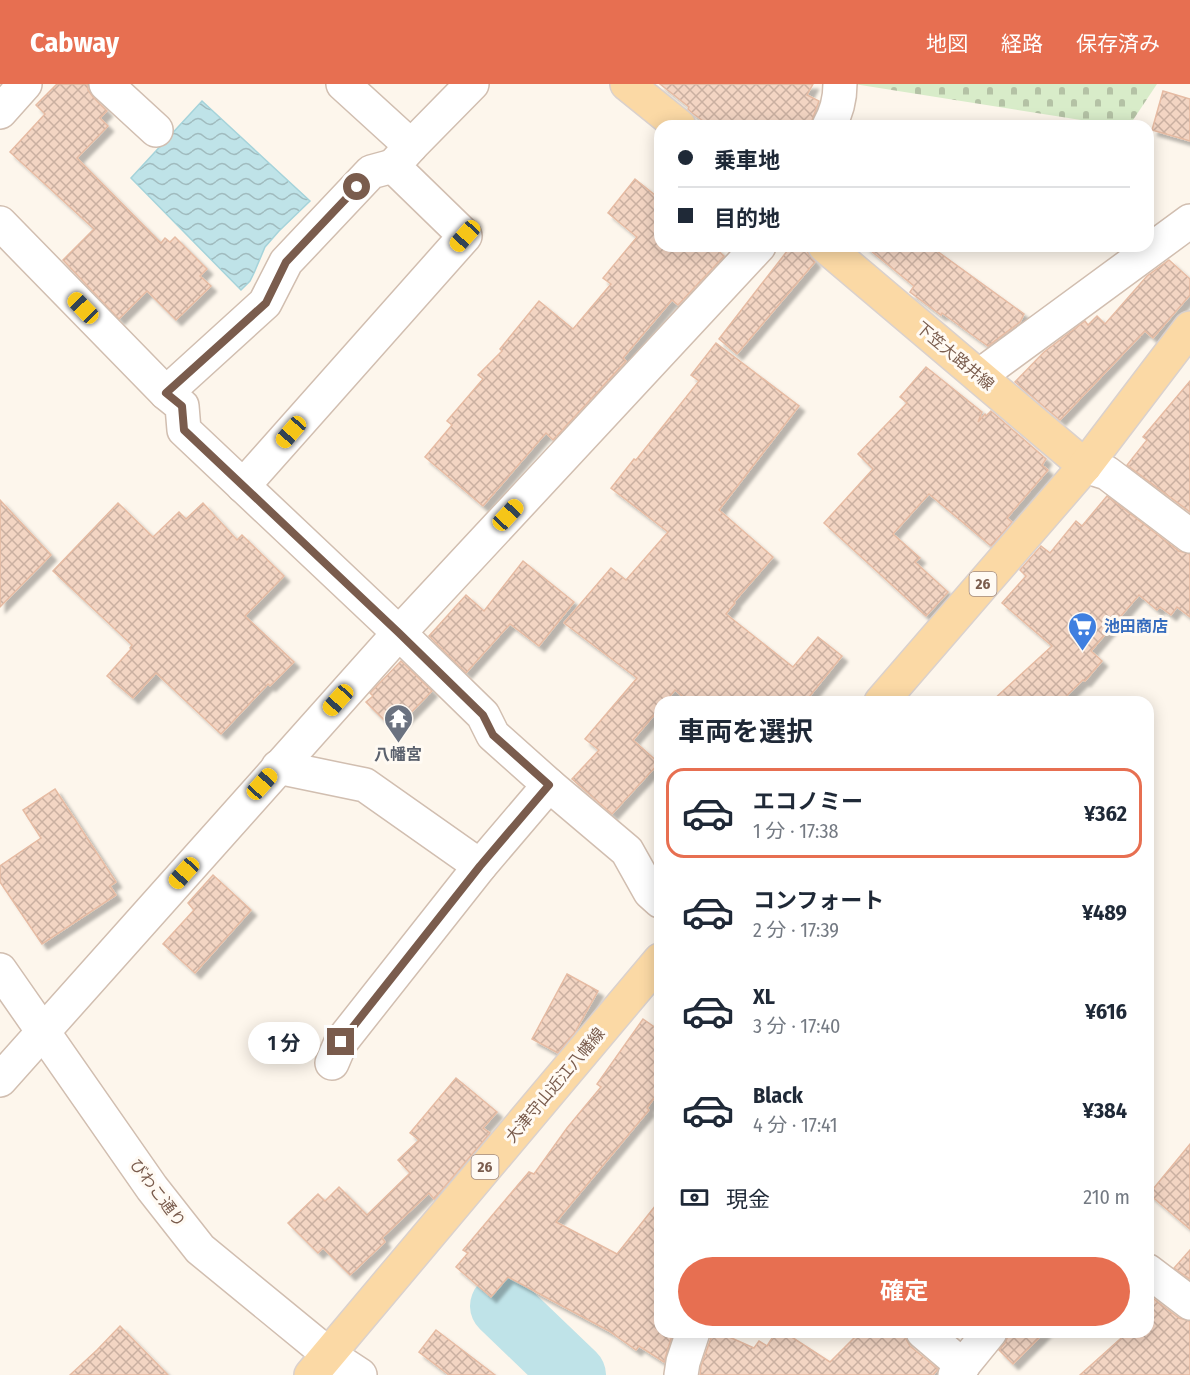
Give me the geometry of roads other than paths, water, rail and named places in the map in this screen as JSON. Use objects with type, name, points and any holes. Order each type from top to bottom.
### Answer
[{"type":"main road","points":[[627,84],[671,120]]},
{"type":"main road","name":"下笠大路井線","points":[[832,252],[1085,466]]},
{"type":"main road","name":"26","points":[[886,696],[1085,466],[1190,328]]},
{"type":"main road","name":"大津守山近江八幡線","points":[[319,1365],[654,967]]},
{"type":"street","points":[[0,112],[25,84]]},
{"type":"street","points":[[106,84],[156,130]]},
{"type":"street","points":[[243,486],[465,236],[343,84]]},
{"type":"street","points":[[166,393],[266,303],[286,262],[371,172],[402,156],[472,84]]},
{"type":"street","points":[[832,120],[840,97],[840,84]]},
{"type":"street","points":[[1154,247],[1190,221]]},
{"type":"street","points":[[0,223],[166,393],[182,406],[184,430],[483,715],[493,735],[627,851],[654,896]]},
{"type":"street","points":[[0,1080],[399,633],[753,252]]},
{"type":"street","points":[[979,376],[1148,252]]},
{"type":"street","points":[[1085,466],[1107,472],[1190,536]]},
{"type":"street","points":[[278,767],[365,785],[480,866]]},
{"type":"street","points":[[332,1063],[341,1042],[480,866],[549,785]]},
{"type":"street","name":"びわこ通り","points":[[0,970],[152,1188],[200,1249],[319,1365],[360,1375]]},
{"type":"street","points":[[1154,1276],[1190,1303]]},
{"type":"street","points":[[681,1375],[691,1338]]},
{"type":"street","points":[[929,1338],[959,1370],[985,1338]]},
{"type":"water","points":[[202,101],[310,201],[265,247],[250,281],[241,290],[131,178]]},
{"type":"waterway","points":[[502,1306],[574,1375]]},
{"type":"place","name":"池田商店","points":[[1083,652]]},
{"type":"place","name":"八幡宮","points":[[398,744]]}]
